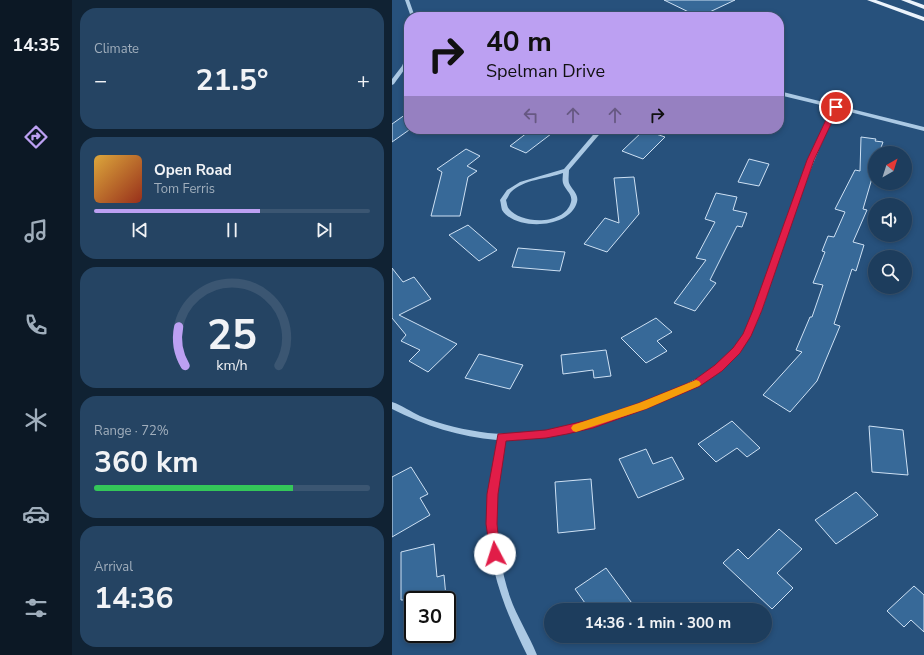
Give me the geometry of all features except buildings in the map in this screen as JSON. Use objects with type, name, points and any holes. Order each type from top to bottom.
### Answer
[{"type":"main road","points":[[870,0],[924,19]]},
{"type":"main road","points":[[904,0],[924,7]]},
{"type":"street","points":[[407,0],[411,12]]},
{"type":"street","points":[[392,83],[404,66]]},
{"type":"street","points":[[784,94],[924,129]]},
{"type":"street","points":[[392,405],[405,413],[436,426],[458,431],[501,437],[546,434],[593,423],[642,406],[696,384],[719,368],[737,350],[747,336],[758,310],[811,160],[836,107]]},
{"type":"street","points":[[566,170],[566,182],[573,192],[574,198],[572,207],[567,212],[557,219],[539,223],[518,220],[507,213],[503,204],[504,198],[508,192],[525,181],[546,177],[566,170],[597,134]]},
{"type":"street","points":[[501,437],[493,494],[492,524],[495,554],[499,575],[516,625],[532,655]]},
{"type":"slow traffic","points":[[576,428],[642,406],[696,384]]},
{"type":"route","points":[[495,554],[492,524],[493,494],[501,437],[546,434],[567,430],[593,423],[642,406],[696,384],[719,368],[737,350],[747,336],[758,310],[811,160],[836,107]]}]
